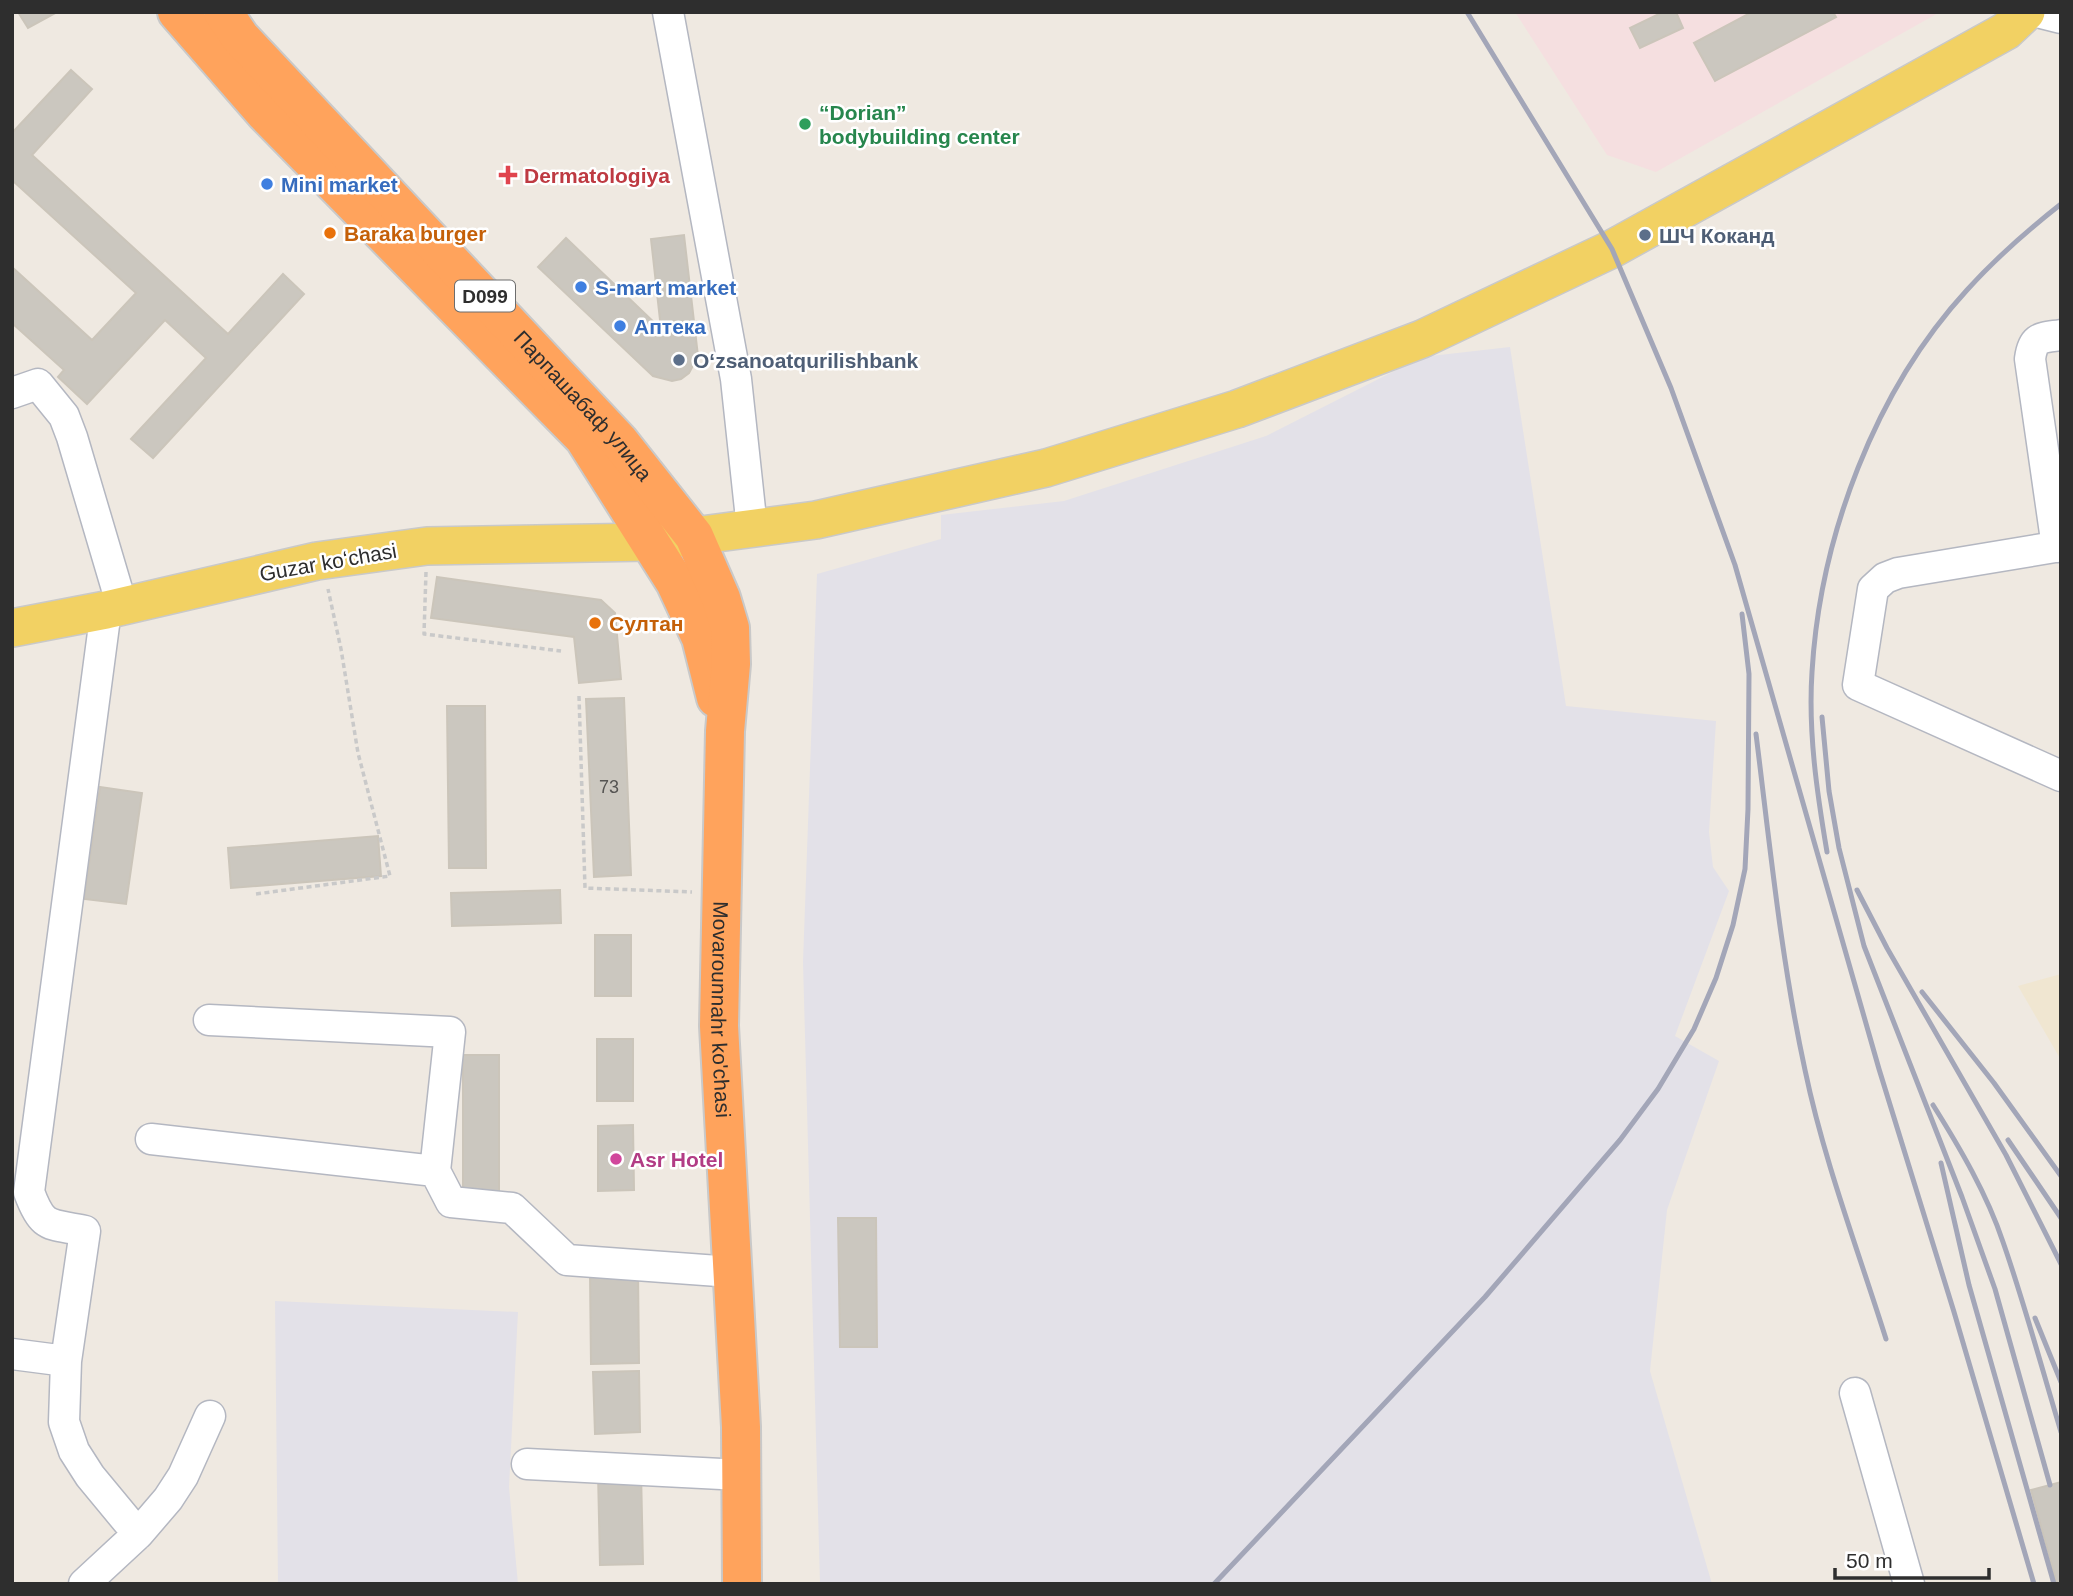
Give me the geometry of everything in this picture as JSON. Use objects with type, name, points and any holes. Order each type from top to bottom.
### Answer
[{"type":"highway","name":"Парпашабаф улица","points":[[177,12],[265,113],[584,439],[648,542]]},
{"type":"highway","name":"Парпашабаф улица","points":[[223,12],[240,37],[619,441],[694,536],[721,598]]},
{"type":"highway","name":"Movarounnahr ko'chasi","points":[[648,542],[675,582],[701,638],[725,731]]},
{"type":"highway","name":"Movarounnahr ko'chasi","points":[[721,598],[730,628],[731,664],[725,731],[719,1026],[741,1475],[743,1584]]},
{"type":"main road","name":"Guzar koʻchasi","points":[[12,628],[114,608],[317,561],[427,546],[648,542],[816,520],[1046,468],[1237,409],[1422,339],[1612,249],[2006,31],[2025,12]]},
{"type":"street","points":[[668,12],[736,379],[752,528]]},
{"type":"street","points":[[2037,12],[2061,18]]},
{"type":"street","points":[[2060,782],[1858,685],[1873,589],[1885,578],[1898,573],[2059,547],[2030,359],[2032,345],[2039,339],[2061,335]]},
{"type":"street","points":[[12,393],[38,384],[64,416],[114,608],[29,1192],[37,1214],[47,1223],[85,1231],[66,1361],[64,1422],[74,1451],[90,1476],[138,1534]]},
{"type":"street","points":[[209,1020],[450,1032],[435,1171],[451,1202],[512,1208],[567,1260],[732,1272]]},
{"type":"street","points":[[151,1139],[435,1171]]},
{"type":"street","points":[[12,1354],[66,1361]]},
{"type":"street","points":[[1855,1393],[1909,1584]]},
{"type":"street","points":[[84,1584],[138,1534],[168,1499],[183,1476],[210,1416]]},
{"type":"street","points":[[527,1464],[741,1475]]},
{"type":"path","points":[[427,546],[424,634],[561,651]]},
{"type":"path","points":[[256,894],[390,876],[358,753],[331,596],[317,561]]},
{"type":"path","points":[[579,696],[585,888],[722,893]]},
{"type":"shaded area","points":[[1515,12],[1940,12],[1656,172],[1607,155]]},
{"type":"shaded area","points":[[1510,347],[1566,706],[1716,721],[1709,832],[1713,867],[1729,891],[1675,1036],[1719,1061],[1667,1210],[1650,1371],[1712,1584],[820,1584],[803,962],[817,574],[941,539],[941,515],[1064,501],[1266,436],[1422,357]]},
{"type":"shaded area","points":[[2061,974],[2061,1060],[2018,986]]},
{"type":"shaded area","points":[[275,1301],[518,1312],[509,1487],[518,1584],[278,1584]]},
{"type":"building","points":[[18,12],[57,12],[28,28]]},
{"type":"building","points":[[1663,12],[1676,12],[1683,28],[1640,48],[1630,28]]},
{"type":"building","points":[[1752,12],[1833,12],[1836,17],[1715,81],[1694,43]]},
{"type":"building","points":[[71,70],[92,89],[32,155],[228,334],[283,274],[304,294],[153,458],[131,439],[206,358],[165,320],[87,404],[58,377],[64,370],[12,323],[12,267],[92,340],[136,293],[12,180],[12,133]]},
{"type":"building","points":[[684,235],[698,356],[689,373],[672,381],[653,376],[538,267],[566,238],[661,329],[651,239]]},
{"type":"building","points":[[437,577],[601,600],[615,613],[621,679],[579,683],[574,637],[431,618]]},
{"type":"building","points":[[624,698],[631,875],[594,877],[586,699]]},
{"type":"building","points":[[447,706],[485,706],[486,868],[449,868]]},
{"type":"building","points":[[100,787],[142,793],[126,904],[84,899]]},
{"type":"building","points":[[378,836],[381,876],[231,888],[228,848]]},
{"type":"building","points":[[560,890],[561,923],[452,926],[451,893]]},
{"type":"building","points":[[595,935],[631,935],[631,996],[595,996]]},
{"type":"building","points":[[597,1039],[633,1039],[633,1101],[597,1101]]},
{"type":"building","points":[[463,1055],[499,1055],[499,1191],[463,1191]]},
{"type":"building","name":"Asr Hotel","points":[[633,1125],[634,1190],[598,1191],[598,1126]]},
{"type":"building","points":[[838,1218],[876,1218],[877,1347],[840,1347]]},
{"type":"building","points":[[638,1271],[639,1363],[591,1364],[590,1272]]},
{"type":"building","points":[[639,1371],[640,1432],[595,1434],[593,1372]]},
{"type":"building","points":[[641,1471],[643,1564],[600,1565],[598,1472]]},
{"type":"building","points":[[2061,1482],[2061,1584],[2057,1584],[2031,1490]]},
{"type":"railway","points":[[1467,12],[1612,249],[1671,388],[1735,565],[1879,1069],[2034,1584]]},
{"type":"railway","points":[[1827,852],[1812,740],[1812,672],[1817,621],[1827,569],[1840,518],[1858,468],[1905,373],[1934,330],[1989,267],[2061,204]]},
{"type":"railway","points":[[1214,1584],[1485,1297],[1620,1140],[1658,1089],[1694,1029],[1716,978],[1733,925],[1745,869],[1749,674],[1742,614]]},
{"type":"railway","points":[[1822,717],[1829,791],[1839,848],[1864,946],[1995,1289],[2050,1485]]},
{"type":"railway","points":[[1756,734],[1783,944],[1805,1070],[1832,1172],[1886,1339]]},
{"type":"railway","points":[[1857,890],[1887,948],[2006,1155],[2061,1264]]},
{"type":"railway","points":[[1922,992],[1994,1083],[2061,1176]]},
{"type":"railway","points":[[1933,1105],[1972,1172],[1997,1224],[2061,1432]]},
{"type":"railway","points":[[2008,1140],[2061,1218]]},
{"type":"railway","points":[[1941,1163],[1969,1285],[2054,1584]]},
{"type":"railway","points":[[2035,1318],[2061,1382]]},
{"type":"place","name":"“Dorian” bodybuilding center","points":[[805,124]]},
{"type":"place","name":"Dermatologiya","points":[[508,175]]},
{"type":"place","name":"Mini market","points":[[267,184]]},
{"type":"place","name":"Baraka burger","points":[[330,233]]},
{"type":"place","name":"ШЧ Коканд","points":[[1645,235]]},
{"type":"place","name":"S-mart market","points":[[581,287]]},
{"type":"place","name":"Аптека","points":[[620,326]]},
{"type":"place","name":"Oʻzsanoatqurilishbank","points":[[679,360]]},
{"type":"place","name":"Султан","points":[[595,623]]},
{"type":"place","name":"Asr Hotel","points":[[616,1159]]}]
